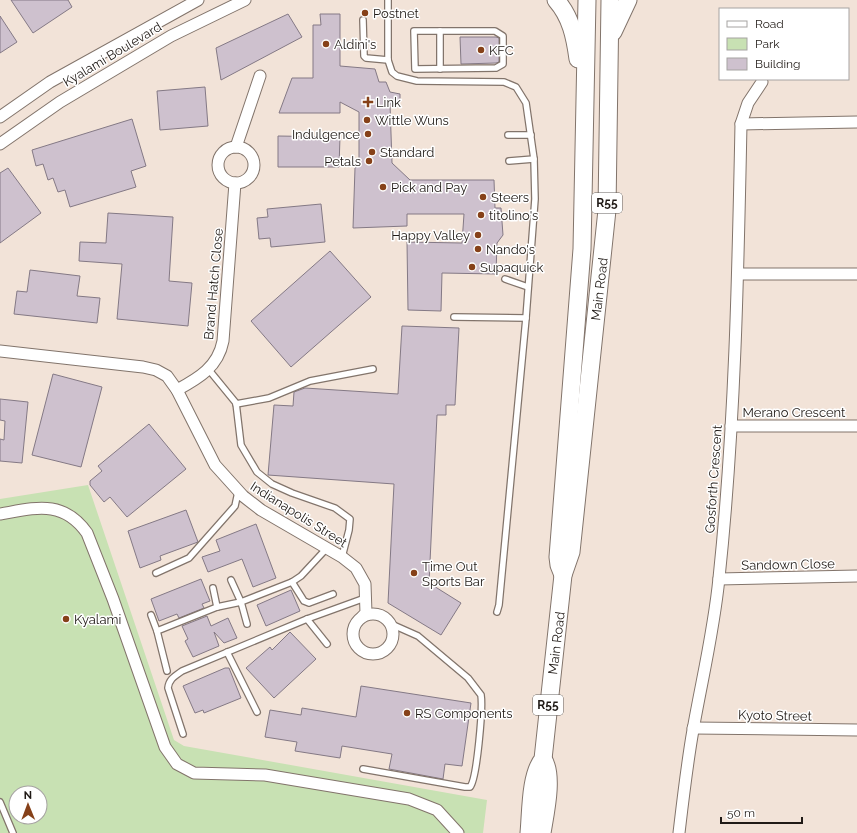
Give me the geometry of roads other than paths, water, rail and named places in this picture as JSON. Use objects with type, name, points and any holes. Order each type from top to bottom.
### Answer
[{"type":"main road","points":[[556,0],[566,12],[572,26],[584,94]]},
{"type":"main road","name":"Main Road","points":[[563,575],[558,557],[582,249],[585,177],[584,94],[587,0]]},
{"type":"main road","name":"Main Road","points":[[529,833],[534,780],[543,759],[563,575],[571,552],[590,363],[604,253],[607,202],[610,0]]},
{"type":"main road","points":[[609,42],[628,0]]},
{"type":"main road","name":"Main Road","points":[[542,833],[549,778],[547,765],[543,759]]},
{"type":"street","name":"Kyalami Boulevard","points":[[0,116],[50,82],[161,19],[198,0]]},
{"type":"street","name":"Kyalami Boulevard","points":[[0,144],[60,102],[171,36],[245,0]]},
{"type":"street","points":[[236,147],[260,76]]},
{"type":"street","name":"Gosforth Crescent","points":[[679,833],[693,728],[706,667],[719,579],[731,426],[738,274],[741,124],[748,103],[762,82]]},
{"type":"street","points":[[741,124],[857,122]]},
{"type":"street","points":[[236,147],[247,150],[251,155],[254,165],[250,176],[246,180],[235,183],[230,182],[221,175],[218,159],[225,150],[236,147]]},
{"type":"street","name":"Brand Hatch Close","points":[[177,390],[209,370],[221,352],[235,183]]},
{"type":"street","points":[[738,274],[857,274]]},
{"type":"street","name":"Indianapolis Street","points":[[0,351],[143,367],[156,370],[167,376],[177,390],[215,465],[238,492],[261,510],[342,557],[362,575],[365,584],[366,613],[363,616]]},
{"type":"street","name":"Merano Crescent","points":[[731,426],[857,426]]},
{"type":"street","points":[[0,514],[48,507],[61,510],[80,524],[87,533],[113,599],[165,747],[177,764],[194,773],[208,775],[265,775],[409,799],[437,810],[458,833]]},
{"type":"street","name":"Sandown Close","points":[[719,579],[857,576]]},
{"type":"street","points":[[375,614],[387,619],[391,624],[393,637],[388,648],[377,654],[364,653],[355,644],[352,632],[357,620],[363,616],[375,614]]},
{"type":"street","name":"Kyoto Street","points":[[693,728],[857,730]]},
{"type":"lane","points":[[388,0],[388,60],[392,72],[397,76],[417,81],[504,82],[511,84],[520,92],[526,103],[534,159],[534,210],[526,318],[501,589],[497,612]]},
{"type":"lane","points":[[363,20],[364,56],[366,58],[388,60]]},
{"type":"lane","points":[[408,79],[415,69],[414,31],[495,31],[500,32],[503,36],[503,64],[496,68],[415,69]]},
{"type":"lane","points":[[440,31],[440,69]]},
{"type":"lane","points":[[508,136],[531,135]]},
{"type":"lane","points":[[509,161],[534,159]]},
{"type":"lane","points":[[505,279],[528,288]]},
{"type":"lane","points":[[454,317],[526,318]]},
{"type":"lane","points":[[236,404],[269,398],[310,382],[373,368]]},
{"type":"lane","points":[[209,370],[236,404],[241,445],[257,472],[272,484],[292,493],[335,508],[350,519],[349,530],[342,557]]},
{"type":"lane","points":[[156,573],[189,558],[235,506],[238,492]]},
{"type":"lane","points":[[157,631],[217,607],[241,602],[292,582],[301,576],[327,548]]},
{"type":"lane","points":[[231,580],[241,602],[247,624]]},
{"type":"lane","points":[[292,582],[304,601],[309,603],[333,594]]},
{"type":"lane","points":[[213,588],[217,607]]},
{"type":"lane","points":[[183,734],[168,688],[168,682],[182,671],[307,619],[365,598]]},
{"type":"lane","points":[[151,616],[157,631],[167,671]]},
{"type":"lane","points":[[307,619],[327,644]]},
{"type":"lane","points":[[363,769],[466,787],[470,787],[472,784],[476,763],[481,695],[468,678],[418,636],[391,624]]},
{"type":"lane","points":[[227,652],[257,712]]},
{"type":"lane","points":[[0,802],[14,833]]},
{"type":"place","name":"Postnet","points":[[365,13]]},
{"type":"place","name":"Aldini's","points":[[326,44]]},
{"type":"place","name":"KFC","points":[[481,50]]},
{"type":"place","name":"Link","points":[[368,102]]},
{"type":"place","name":"Wittle Wuns","points":[[367,120]]},
{"type":"place","name":"Indulgence","points":[[368,134]]},
{"type":"place","name":"Standard","points":[[372,152]]},
{"type":"place","name":"Petals","points":[[369,161]]},
{"type":"place","name":"Pick and Pay","points":[[383,187]]},
{"type":"place","name":"Steers","points":[[483,197]]},
{"type":"place","name":"titolino's","points":[[481,215]]},
{"type":"place","name":"Happy Valley","points":[[478,235]]},
{"type":"place","name":"Nando's","points":[[478,249]]},
{"type":"place","name":"Supaquick","points":[[472,267]]},
{"type":"place","name":"Time Out Sports Bar","points":[[414,573]]},
{"type":"place","name":"Kyalami","points":[[66,619]]},
{"type":"place","name":"RS Components","points":[[407,713]]}]
